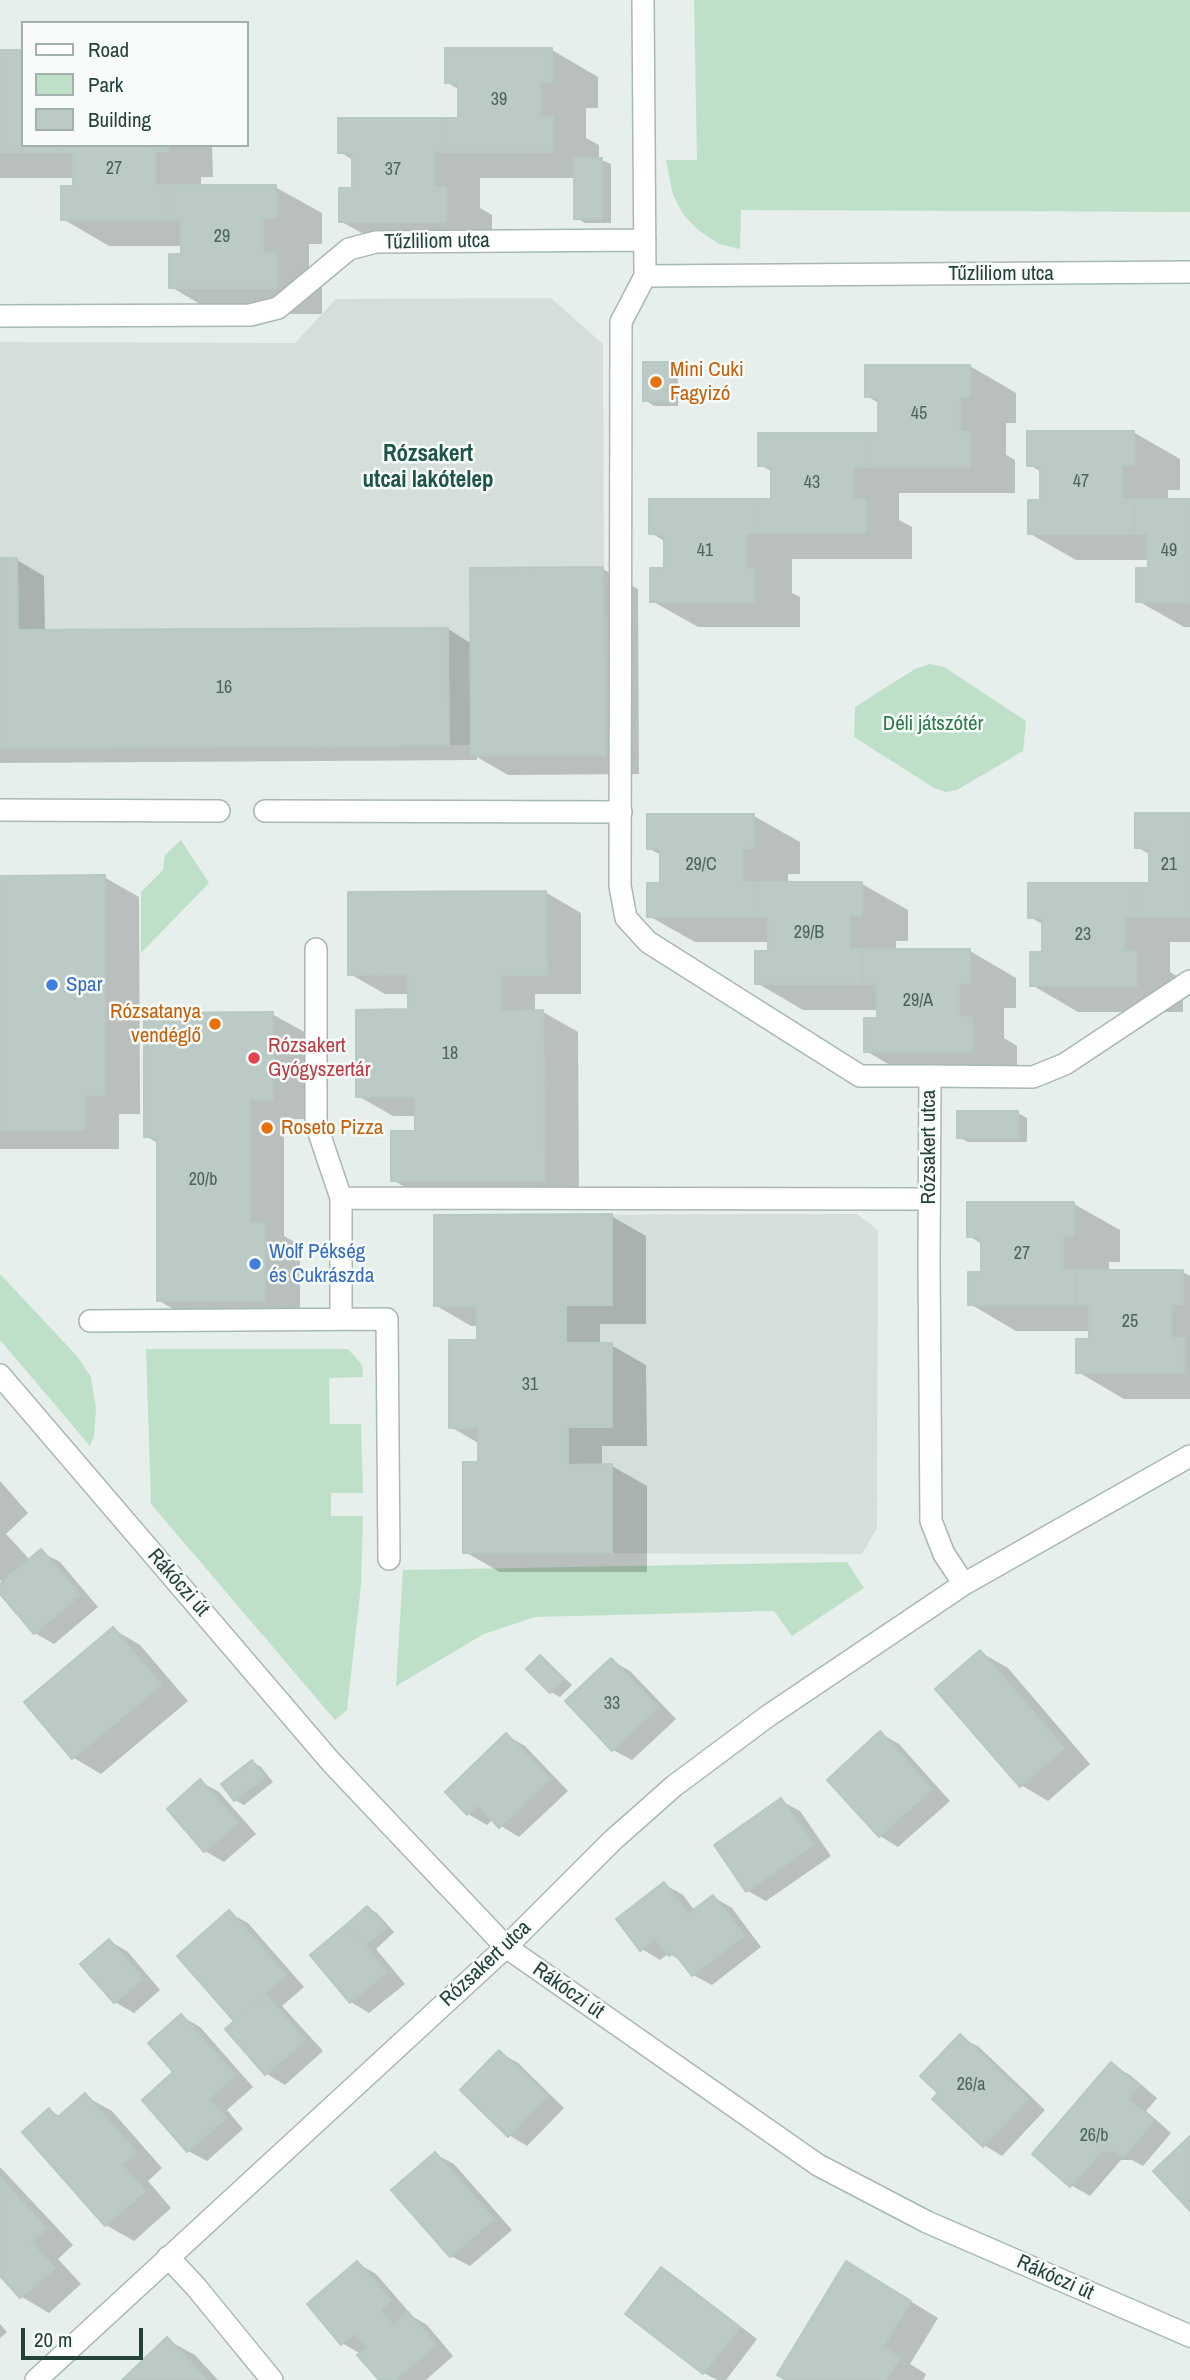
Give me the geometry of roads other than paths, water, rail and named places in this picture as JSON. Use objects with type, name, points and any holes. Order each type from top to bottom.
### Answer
[{"type":"street","points":[[265,811],[621,812],[621,323],[645,276],[643,0]]},
{"type":"street","name":"Tűzliliom utca","points":[[0,316],[250,314],[278,308],[349,250],[376,242],[645,240]]},
{"type":"street","name":"Tűzliliom utca","points":[[645,276],[1190,272]]},
{"type":"street","points":[[0,810],[219,811]]},
{"type":"street","name":"Rózsakert utca","points":[[621,812],[620,886],[626,918],[648,942],[860,1076],[930,1076],[931,1521],[944,1554],[964,1584]]},
{"type":"street","points":[[316,949],[316,1124],[341,1198],[341,1320]]},
{"type":"street","points":[[930,1076],[1032,1077],[1065,1064],[1190,981]]},
{"type":"street","points":[[341,1198],[929,1199]]},
{"type":"street","points":[[90,1321],[387,1320],[388,1559]]},
{"type":"street","name":"Rákóczi út","points":[[0,1375],[331,1762],[506,1947],[818,2165],[927,2222],[1190,2336]]},
{"type":"street","name":"Rózsakert utca","points":[[36,2380],[506,1947],[613,1840],[674,1786],[768,1716],[964,1584],[1190,1456]]},
{"type":"street","points":[[167,2257],[196,2287],[272,2380]]},
{"type":"place","name":"Mini Cuki Fagyizó","points":[[656,382]]},
{"type":"place","name":"Spar","points":[[52,985]]},
{"type":"place","name":"Rózsatanya vendéglő","points":[[215,1024]]},
{"type":"place","name":"Rózsakert Gyógyszertár","points":[[254,1058]]},
{"type":"place","name":"Roseto Pizza","points":[[267,1128]]},
{"type":"place","name":"Wolf Pékség és Cukrászda","points":[[255,1264]]},
{"type":"district","name":"Rózsakert utcai lakótelep","points":[[428,468]]},
{"type":"park label","name":"Déli játszótér","points":[[933,724]]}]
